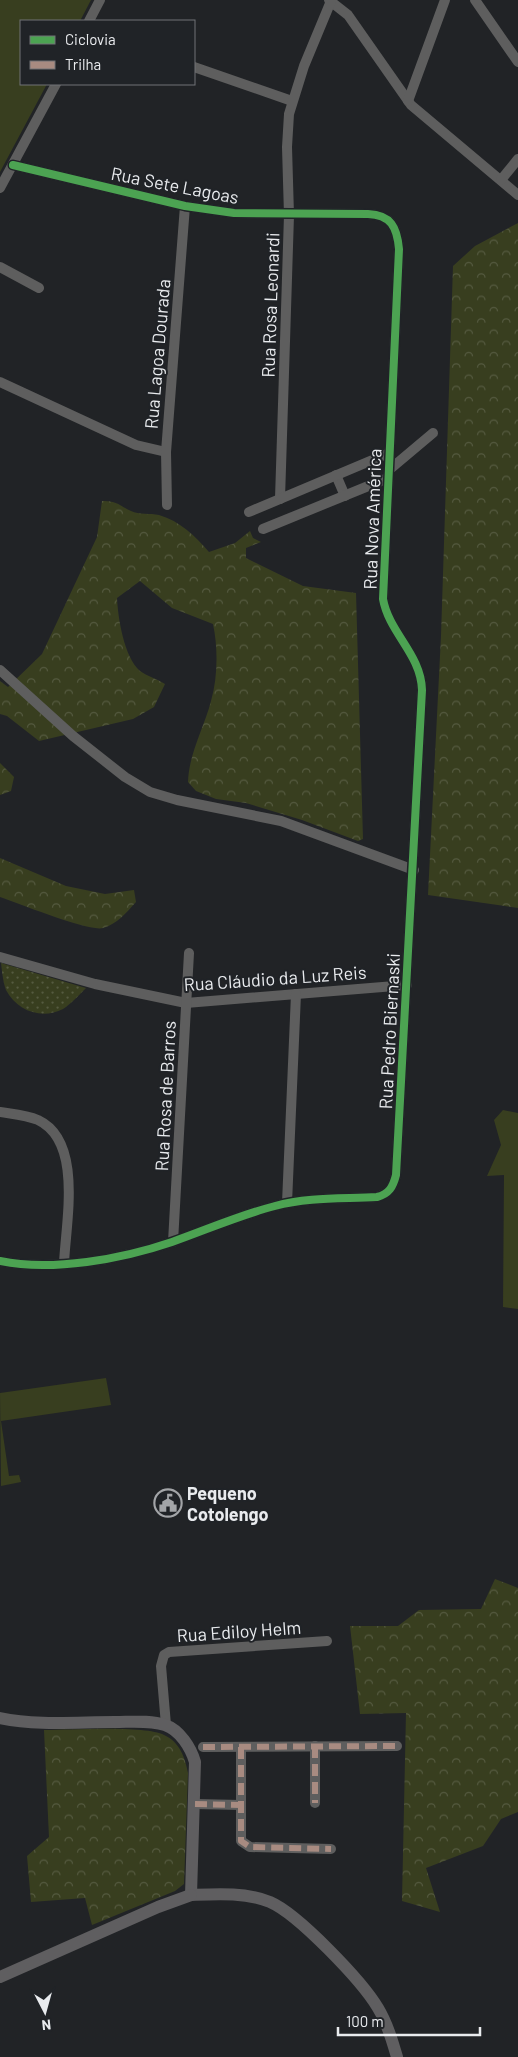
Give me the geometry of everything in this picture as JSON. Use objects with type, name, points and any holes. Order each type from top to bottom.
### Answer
[{"type":"main road","points":[[0,1718],[40,1723],[144,1722],[166,1725],[182,1738],[193,1755],[196,1771],[191,1895]]},
{"type":"main road","points":[[0,1977],[158,1907],[191,1895],[230,1895],[258,1898],[270,1902],[290,1915],[346,1970],[377,2006],[388,2028],[398,2057]]},
{"type":"street","points":[[90,20],[100,0]]},
{"type":"street","points":[[330,0],[348,15],[408,101],[518,195]]},
{"type":"street","name":"Rua Rosa Leonardi","points":[[280,499],[290,215],[287,147],[292,101],[330,0]]},
{"type":"street","points":[[408,101],[445,0]]},
{"type":"street","points":[[475,0],[518,62]]},
{"type":"street","points":[[195,67],[292,101]]},
{"type":"street","points":[[0,188],[55,85]]},
{"type":"street","points":[[501,180],[518,159]]},
{"type":"street","name":"Rua Sete Lagoas","points":[[13,165],[185,206],[250,215],[376,214],[391,221]]},
{"type":"street","name":"Rua Lagoa Dourada","points":[[167,505],[166,452],[185,206]]},
{"type":"street","name":"Rua Nova América","points":[[391,221],[396,232],[398,248],[383,599],[388,616],[416,661],[422,680],[414,870]]},
{"type":"street","points":[[0,267],[40,288]]},
{"type":"street","points":[[0,382],[136,445],[166,452]]},
{"type":"street","points":[[263,529],[344,496],[388,474],[432,433]]},
{"type":"street","points":[[249,512],[389,453]]},
{"type":"street","points":[[336,476],[344,496]]},
{"type":"street","points":[[0,670],[73,736],[125,777],[150,792],[177,800],[282,821],[414,870]]},
{"type":"street","name":"Rua Pedro Biernaski","points":[[287,1203],[377,1197],[388,1192],[396,1175],[414,870]]},
{"type":"street","name":"Rua Rosa de Barros","points":[[173,1242],[189,953]]},
{"type":"street","name":"Rua Cláudio da Luz Reis","points":[[0,957],[95,984],[186,1003],[407,985]]},
{"type":"street","points":[[0,1261],[24,1264],[64,1262],[125,1255],[173,1242],[256,1211],[287,1203],[296,994]]},
{"type":"street","points":[[0,1112],[38,1120],[52,1130],[62,1143],[66,1155],[68,1180],[64,1262]]},
{"type":"street","name":"Rua Ediloy Helm","points":[[166,1725],[161,1666],[164,1655],[169,1652],[327,1641]]},
{"type":"street","points":[[315,1746],[315,1803]]},
{"type":"street","points":[[203,1747],[397,1746]]},
{"type":"street","points":[[241,1747],[240,1836],[245,1845],[332,1848]]},
{"type":"street","points":[[195,1804],[240,1805]]},
{"type":"green space","points":[[0,0],[91,0],[81,20],[20,20],[20,85],[46,85],[0,172]]},
{"type":"green space","points":[[518,223],[518,908],[428,895],[441,636],[453,266],[475,246]]},
{"type":"green space","points":[[102,501],[115,503],[134,512],[156,514],[174,521],[187,530],[209,552],[235,543],[250,531],[253,538],[261,542],[246,548],[246,558],[303,586],[356,593],[363,839],[358,841],[302,820],[246,803],[216,799],[196,791],[188,782],[191,761],[208,711],[215,682],[216,642],[213,624],[172,608],[140,581],[117,598],[120,626],[134,665],[143,673],[165,684],[154,707],[133,719],[39,741],[7,716],[0,714],[0,681],[8,687],[42,654],[97,537]]},
{"type":"green space","points":[[0,763],[14,777],[11,791],[0,795]]},
{"type":"green space","points":[[0,858],[66,886],[105,894],[134,890],[136,902],[117,921],[103,928],[69,922],[0,897]]},
{"type":"green space","points":[[1,963],[86,988],[63,1009],[47,1014],[31,1011],[17,1003],[6,990]]},
{"type":"green space","points":[[503,1110],[518,1113],[518,1309],[503,1307],[504,1175],[487,1176],[501,1145],[494,1120]]},
{"type":"green space","points":[[106,1378],[111,1405],[1,1421],[9,1476],[19,1475],[21,1482],[1,1486],[0,1393]]},
{"type":"green space","points":[[495,1579],[518,1588],[518,1812],[501,1819],[483,1846],[426,1868],[440,1912],[402,1901],[406,1713],[360,1714],[350,1626],[398,1626],[419,1610],[481,1609]]},
{"type":"green space","points":[[44,1730],[141,1730],[164,1735],[178,1746],[188,1773],[184,1884],[175,1891],[92,1925],[85,1898],[31,1902],[27,1856],[49,1837]]},
{"type":"marked path","points":[[315,1746],[315,1803]]},
{"type":"marked path","points":[[203,1747],[397,1746]]},
{"type":"marked path","points":[[241,1747],[241,1841],[250,1847],[331,1849]]},
{"type":"marked path","points":[[195,1804],[241,1805]]},
{"type":"cycle path","points":[[0,1261],[20,1264],[64,1264],[131,1254],[172,1242],[236,1218],[275,1206],[313,1200],[377,1197],[385,1194],[390,1189],[396,1175],[422,690],[416,665],[391,622],[383,599],[399,249],[397,234],[391,224],[382,217],[368,214],[234,213],[185,206],[13,165]]},
{"type":"place","name":"Pequeno Cotolengo","points":[[168,1503]]}]
